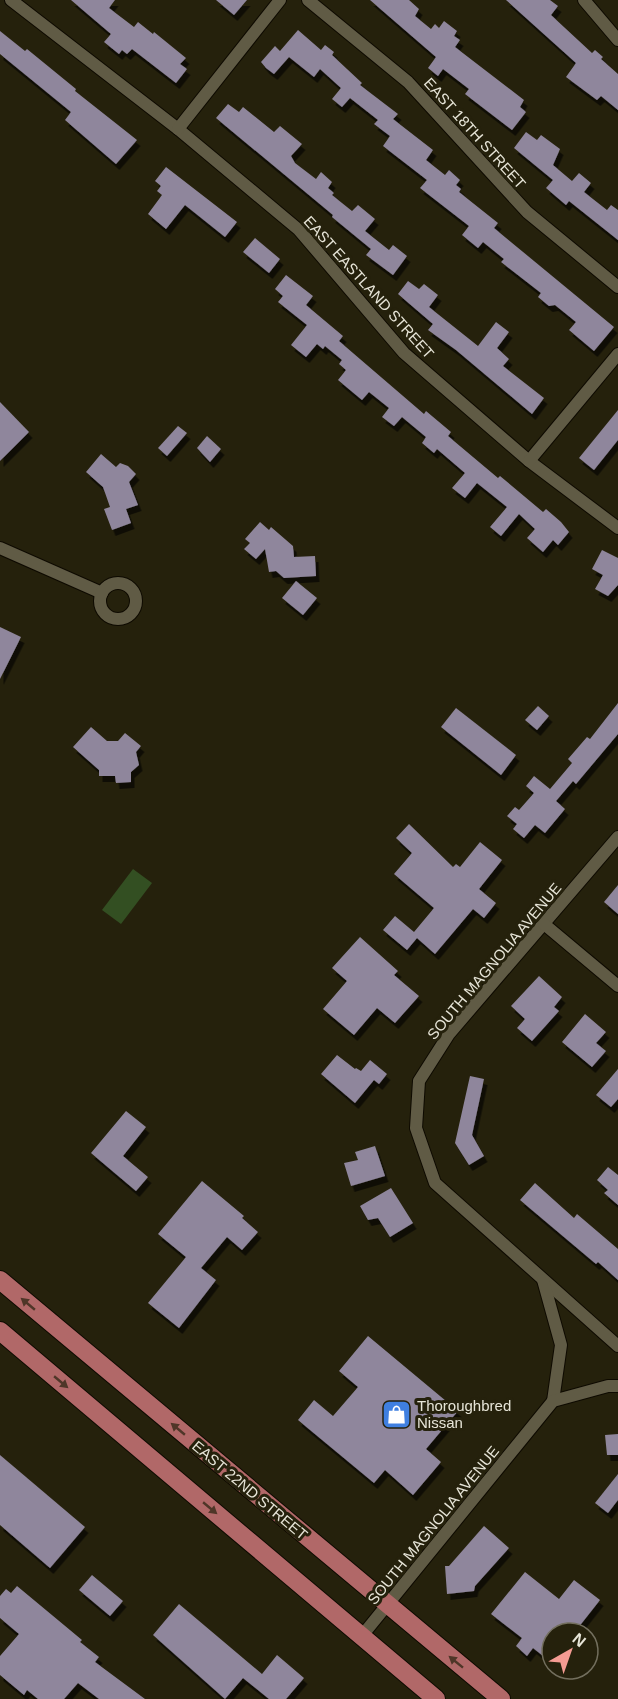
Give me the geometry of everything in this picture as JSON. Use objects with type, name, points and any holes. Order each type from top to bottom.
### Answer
[{"type":"main road","name":"EAST 22ND STREET","points":[[0,1280],[501,1699]]},
{"type":"main road","points":[[0,1331],[436,1699]]},
{"type":"street","name":"EAST EASTLAND STREET","points":[[11,0],[178,129],[299,231],[404,353],[529,461],[618,528]]},
{"type":"street","points":[[178,129],[280,0]]},
{"type":"street","name":"EAST 18TH STREET","points":[[308,0],[408,82],[527,212],[618,287]]},
{"type":"street","points":[[584,0],[618,40]]},
{"type":"street","points":[[529,461],[618,354]]},
{"type":"street","points":[[0,548],[102,593]]},
{"type":"street","name":"SOUTH MAGNOLIA AVENUE","points":[[618,837],[449,1034],[419,1081],[416,1128],[435,1183],[618,1346]]},
{"type":"street","points":[[544,924],[618,987]]},
{"type":"street","points":[[543,1279],[561,1345],[553,1401],[608,1386],[618,1386]]},
{"type":"street","name":"SOUTH MAGNOLIA AVENUE","points":[[362,1636],[553,1401]]},
{"type":"green space","points":[[133,869],[152,883],[121,924],[102,910]]},
{"type":"building","points":[[71,0],[115,0],[109,8],[134,27],[138,22],[153,34],[154,32],[186,58],[180,64],[187,69],[176,83],[132,49],[127,54],[122,50],[119,54],[104,42],[111,34]]},
{"type":"building","points":[[216,0],[247,0],[234,15]]},
{"type":"building","points":[[370,0],[409,0],[419,9],[415,16],[431,29],[435,24],[439,28],[444,21],[457,31],[454,36],[460,40],[455,47],[524,100],[520,107],[526,112],[512,130],[465,94],[469,89],[443,69],[438,76],[428,68],[436,57]]},
{"type":"building","points":[[506,0],[550,0],[558,6],[551,15],[592,53],[595,50],[603,57],[601,59],[618,74],[618,110],[601,96],[597,100],[566,77],[576,63]]},
{"type":"building","points":[[298,30],[321,50],[325,45],[334,52],[332,55],[362,83],[360,85],[398,114],[393,119],[433,150],[426,160],[445,175],[449,170],[460,180],[456,185],[461,189],[459,192],[498,223],[494,228],[614,327],[594,351],[569,330],[576,322],[555,305],[549,306],[538,297],[541,293],[501,262],[504,259],[483,242],[478,248],[462,235],[469,226],[420,188],[427,180],[383,146],[390,136],[374,124],[378,120],[350,98],[342,107],[332,99],[341,88],[320,69],[314,77],[289,57],[274,74],[266,68],[261,62],[275,46],[280,51]]},
{"type":"building","points":[[0,31],[25,51],[27,49],[137,140],[116,164],[65,120],[71,112],[0,54]]},
{"type":"building","points":[[228,104],[239,112],[243,107],[274,132],[280,126],[302,144],[291,156],[295,163],[316,179],[321,172],[332,182],[328,188],[334,193],[332,195],[352,211],[358,205],[375,219],[365,231],[389,250],[393,245],[407,256],[393,275],[366,255],[371,249],[332,217],[333,215],[216,118]]},
{"type":"building","points":[[526,132],[537,140],[541,135],[560,149],[553,165],[572,181],[579,173],[591,183],[584,192],[607,210],[611,205],[618,210],[618,240],[569,201],[566,205],[546,188],[553,180],[514,148]]},
{"type":"building","points":[[166,167],[237,222],[225,237],[185,205],[166,229],[148,214],[162,195],[157,191],[161,186],[155,181]]},
{"type":"building","points":[[255,238],[280,259],[269,273],[243,252]]},
{"type":"building","points":[[286,275],[313,296],[306,305],[343,336],[339,341],[424,414],[426,411],[451,432],[448,436],[498,478],[500,476],[543,512],[546,509],[561,522],[569,532],[558,545],[553,540],[543,552],[527,538],[535,529],[519,514],[501,536],[490,527],[507,507],[477,483],[465,498],[452,488],[465,473],[437,449],[434,453],[422,443],[426,437],[402,417],[394,426],[382,417],[389,408],[369,392],[362,400],[338,380],[346,370],[339,364],[342,360],[325,346],[323,349],[317,344],[306,357],[291,345],[307,325],[278,302],[283,296],[275,289]]},
{"type":"building","points":[[408,281],[419,289],[424,284],[438,295],[429,307],[478,346],[496,322],[509,332],[497,348],[509,359],[503,366],[544,398],[532,414],[456,350],[428,330],[433,324],[398,294]]},
{"type":"building","points":[[0,402],[29,432],[0,461]]},
{"type":"building","points":[[618,410],[618,440],[594,470],[579,458]]},
{"type":"building","points":[[178,426],[187,433],[167,456],[158,448]]},
{"type":"building","points":[[207,436],[221,449],[210,462],[197,448]]},
{"type":"building","points":[[101,454],[116,467],[120,463],[128,466],[136,474],[129,482],[138,505],[126,509],[131,523],[112,530],[104,509],[110,507],[103,487],[86,472]]},
{"type":"building","points":[[260,522],[269,530],[271,527],[293,546],[294,557],[315,556],[316,576],[284,578],[276,571],[269,572],[265,549],[256,559],[244,549],[250,543],[245,539]]},
{"type":"building","points":[[602,550],[618,558],[618,585],[608,596],[595,589],[603,575],[592,569]]},
{"type":"building","points":[[296,581],[317,598],[303,615],[282,598]]},
{"type":"building","points":[[0,627],[21,637],[0,679]]},
{"type":"building","points":[[618,703],[618,734],[576,784],[573,781],[556,801],[565,809],[545,833],[535,825],[524,838],[513,829],[517,824],[507,816],[515,807],[519,810],[534,793],[526,786],[534,776],[550,789],[572,763],[568,759],[587,737],[590,739]]},
{"type":"building","points":[[538,706],[549,716],[537,730],[525,720]]},
{"type":"building","points":[[456,708],[516,755],[501,775],[441,727]]},
{"type":"building","points":[[91,727],[107,741],[118,741],[125,733],[141,746],[136,752],[139,765],[131,772],[131,782],[116,783],[115,776],[99,776],[99,770],[73,747]]},
{"type":"building","points":[[409,824],[453,867],[456,864],[460,867],[480,842],[502,860],[479,889],[496,903],[484,918],[473,909],[435,954],[417,938],[407,950],[383,930],[395,916],[414,932],[434,908],[394,874],[412,853],[396,838]]},
{"type":"building","points":[[618,885],[618,914],[604,902]]},
{"type":"building","points":[[360,937],[398,971],[394,975],[419,996],[395,1023],[377,1008],[354,1035],[323,1009],[347,981],[332,968]]},
{"type":"building","points":[[539,976],[562,997],[554,1007],[559,1011],[532,1041],[517,1028],[525,1019],[511,1006]]},
{"type":"building","points":[[585,1014],[606,1032],[596,1043],[606,1051],[592,1067],[562,1042]]},
{"type":"building","points":[[337,1055],[361,1071],[370,1060],[387,1074],[379,1084],[374,1080],[355,1103],[321,1074]]},
{"type":"building","points":[[618,1069],[618,1099],[611,1107],[596,1095]]},
{"type":"building","points":[[470,1076],[484,1079],[472,1135],[484,1156],[469,1165],[455,1143]]},
{"type":"building","points":[[126,1111],[146,1127],[123,1156],[148,1177],[136,1191],[91,1153]]},
{"type":"building","points":[[375,1146],[385,1176],[351,1186],[344,1163],[358,1160],[355,1152]]},
{"type":"building","points":[[608,1167],[618,1175],[618,1205],[604,1193],[608,1190],[597,1180]]},
{"type":"building","points":[[202,1181],[244,1216],[242,1218],[258,1232],[242,1250],[227,1237],[201,1268],[216,1280],[179,1328],[148,1303],[186,1257],[158,1234]]},
{"type":"building","points":[[535,1183],[574,1218],[577,1214],[618,1249],[618,1280],[520,1200]]},
{"type":"building","points":[[391,1188],[413,1223],[390,1237],[378,1218],[368,1220],[360,1206]]},
{"type":"building","name":"Thoroughbred Nissan","points":[[368,1336],[458,1411],[426,1449],[441,1462],[413,1495],[385,1470],[374,1483],[298,1420],[314,1400],[333,1416],[358,1387],[339,1371]]},
{"type":"building","points":[[618,1434],[618,1455],[607,1455],[605,1435]]},
{"type":"building","points":[[0,1455],[85,1527],[50,1568],[0,1525]]},
{"type":"building","points":[[618,1474],[618,1500],[608,1513],[595,1503]]},
{"type":"building","points":[[484,1526],[509,1548],[475,1586],[474,1591],[447,1594],[445,1566],[449,1566]]},
{"type":"building","points":[[525,1572],[559,1599],[574,1580],[600,1600],[583,1621],[540,1621],[540,1654],[533,1648],[527,1656],[516,1646],[522,1638],[491,1614]]},
{"type":"building","points":[[92,1575],[123,1601],[110,1616],[79,1590]]},
{"type":"building","points":[[17,1586],[82,1640],[80,1642],[99,1657],[95,1662],[145,1699],[99,1699],[78,1683],[64,1699],[38,1699],[27,1690],[24,1695],[0,1675],[0,1656],[19,1634],[0,1618],[0,1596],[6,1589],[11,1593]]},
{"type":"building","points":[[179,1604],[262,1674],[277,1655],[304,1678],[286,1699],[269,1699],[243,1678],[225,1699],[153,1635]]},
{"type":"place","name":"Thoroughbred Nissan","points":[[396,1414]]}]
